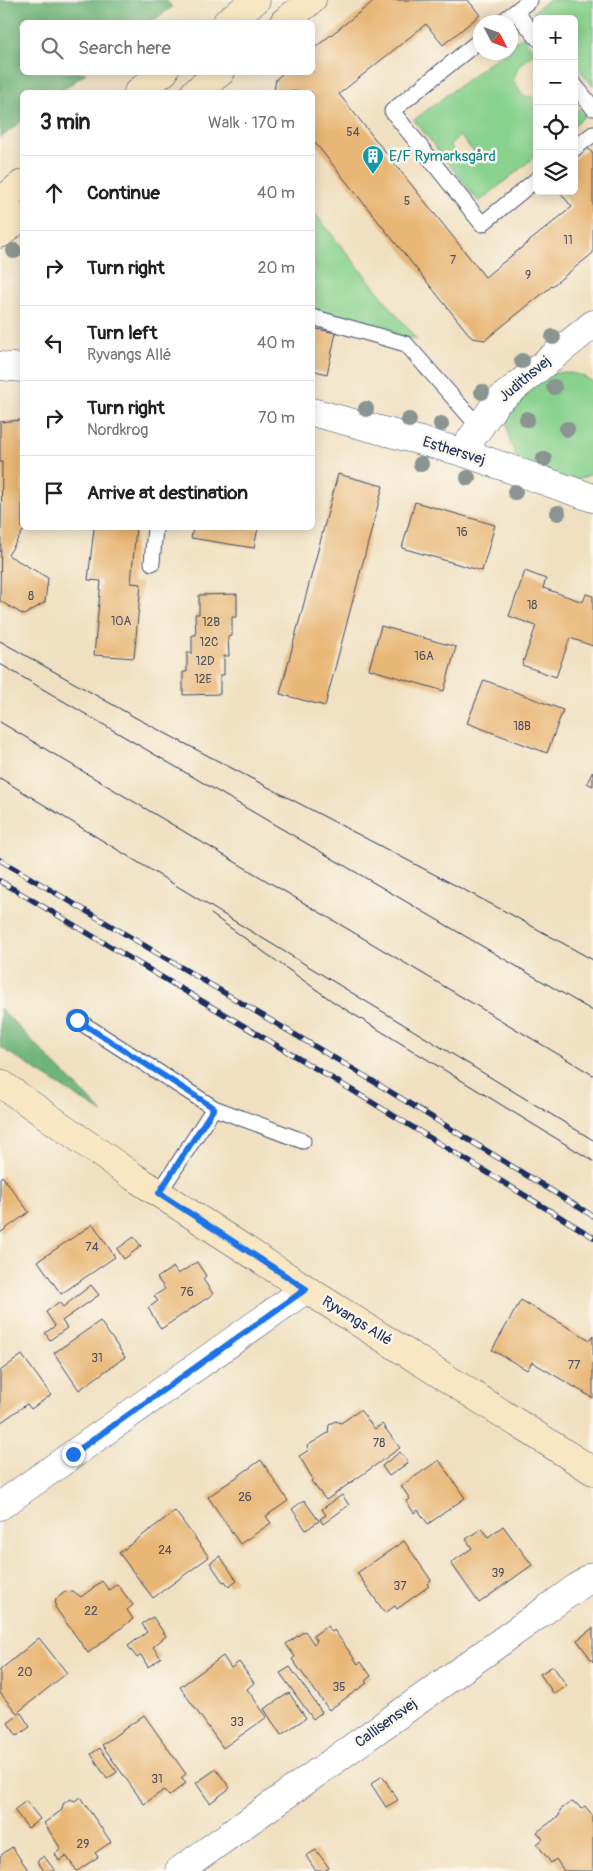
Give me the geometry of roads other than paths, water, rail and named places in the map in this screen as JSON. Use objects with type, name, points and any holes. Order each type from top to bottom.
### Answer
[{"type":"street","points":[[230,20],[256,0]]},
{"type":"street","points":[[287,20],[312,0]]},
{"type":"street","points":[[141,90],[160,75]]},
{"type":"street","points":[[198,90],[217,75]]},
{"type":"street","points":[[0,202],[20,186]]},
{"type":"street","points":[[0,234],[20,219]]},
{"type":"street","name":"Judithsvej","points":[[462,452],[497,402],[588,336]]},
{"type":"street","points":[[0,366],[20,368]]},
{"type":"street","name":"Esthersvej","points":[[315,413],[462,452],[593,498]]},
{"type":"street","name":"Ryvangs Allé","points":[[0,1083],[159,1193],[306,1289],[593,1471]]},
{"type":"street","points":[[0,1506],[306,1289]]},
{"type":"street","name":"Callisensvej","points":[[179,1871],[593,1576]]},
{"type":"lane","points":[[512,15],[530,0]]},
{"type":"lane","points":[[516,12],[533,33]]},
{"type":"lane","points":[[473,46],[392,111],[482,224],[533,182]]},
{"type":"lane","points":[[578,89],[593,108]]},
{"type":"lane","points":[[578,146],[593,134]]},
{"type":"lane","points":[[315,318],[406,344],[479,427]]},
{"type":"lane","points":[[152,563],[155,530]]},
{"type":"lane","points":[[77,1020],[214,1108],[303,1141]]},
{"type":"lane","points":[[159,1193],[214,1108]]},
{"type":"tram line","points":[[0,641],[138,719],[512,915],[593,960]]},
{"type":"tram line","points":[[0,664],[593,1011]]},
{"type":"tram line","points":[[0,722],[593,1075]]},
{"type":"tram line","points":[[0,778],[593,1140]]},
{"type":"tram line","points":[[211,914],[335,1003],[593,1161]]},
{"type":"railway","points":[[0,860],[358,1072],[593,1216]]},
{"type":"railway","points":[[0,881],[350,1089],[593,1237]]},
{"type":"place","name":"E/F Rymarksgård","points":[[373,175]]}]
